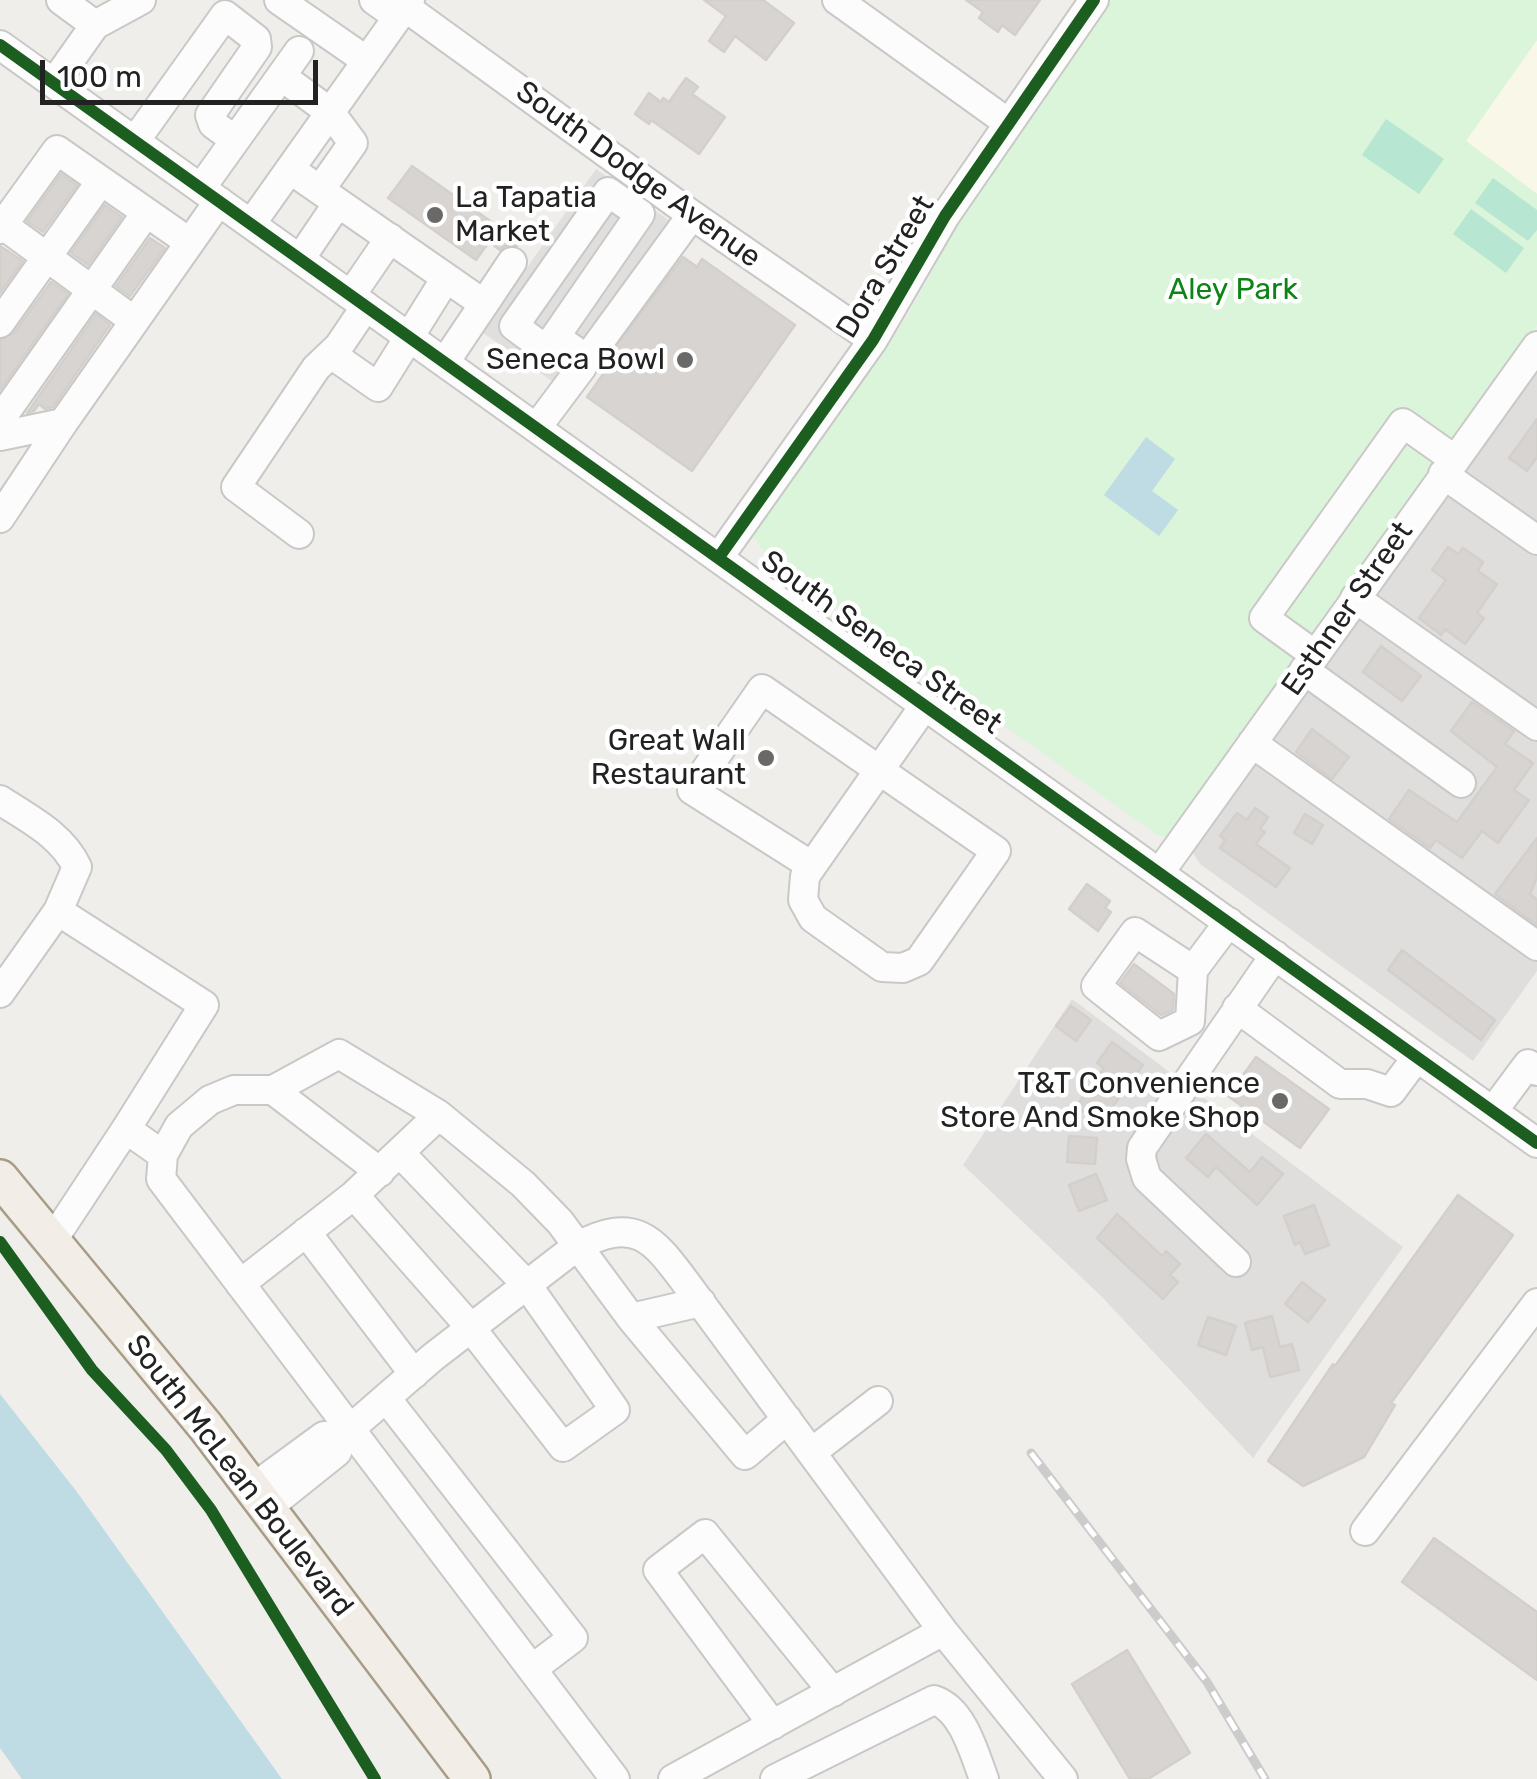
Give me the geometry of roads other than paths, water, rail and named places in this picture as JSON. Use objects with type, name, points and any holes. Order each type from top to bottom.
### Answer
[{"type":"main road","name":"South McLean Boulevard","points":[[0,1178],[206,1427],[472,1779]]},
{"type":"street","points":[[61,0],[95,25]]},
{"type":"street","points":[[279,0],[367,61]]},
{"type":"street","name":"South Dodge Avenue","points":[[374,0],[405,8],[692,215],[874,340]]},
{"type":"street","points":[[836,0],[1007,122]]},
{"type":"street","name":"Dora Street","points":[[719,557],[874,340],[946,216],[1094,0]]},
{"type":"street","points":[[54,83],[95,25],[136,1]]},
{"type":"street","points":[[251,224],[405,8]]},
{"type":"street","points":[[134,140],[225,15],[256,40],[257,48],[210,115],[213,124],[235,140]]},
{"type":"street","name":"South Seneca Street","points":[[0,45],[1537,1143]]},
{"type":"street","points":[[0,518],[189,242],[235,140],[300,50]]},
{"type":"street","points":[[281,76],[330,112],[353,143],[300,259]]},
{"type":"street","points":[[133,320],[1,227],[57,150],[189,242]]},
{"type":"street","points":[[291,170],[484,304]]},
{"type":"street","points":[[0,323],[100,181]]},
{"type":"street","points":[[537,428],[640,214],[657,190]]},
{"type":"street","points":[[576,351],[546,349],[514,326],[608,192],[640,214]]},
{"type":"street","points":[[0,420],[146,213]]},
{"type":"street","points":[[576,351],[692,215]]},
{"type":"street","points":[[299,534],[236,487],[316,368],[331,354],[390,238]]},
{"type":"street","points":[[445,362],[512,262]]},
{"type":"street","points":[[331,354],[378,387],[446,278]]},
{"type":"street","name":"Esthner Street","points":[[1160,872],[1537,346]]},
{"type":"street","points":[[0,436],[63,422]]},
{"type":"street","points":[[1461,783],[1310,663],[1264,618],[1404,423],[1449,467],[1537,540]]},
{"type":"street","points":[[1355,598],[1537,726]]},
{"type":"street","points":[[812,866],[692,790],[762,689],[878,770],[996,850],[918,961],[903,968],[882,966],[813,918],[803,900],[805,876],[812,866],[878,770],[925,705]]},
{"type":"street","points":[[1252,743],[1537,946]]},
{"type":"street","points":[[0,800],[50,833],[69,850],[77,867],[58,911],[0,993]]},
{"type":"street","points":[[52,1241],[204,1005],[58,911]]},
{"type":"street","points":[[1190,1021],[1193,970],[1229,922]]},
{"type":"street","points":[[1190,1021],[1159,1036],[1096,986],[1135,932],[1193,970]]},
{"type":"street","points":[[1236,1262],[1147,1178],[1141,1159],[1146,1138],[1275,955]]},
{"type":"street","points":[[1238,1008],[1340,1084],[1366,1084],[1391,1092],[1417,1057]]},
{"type":"street","points":[[1190,1021],[1215,1040]]},
{"type":"street","points":[[615,1779],[346,1433],[161,1179],[163,1155],[179,1126],[210,1100],[234,1090],[273,1090],[339,1054],[439,1116],[524,1184],[560,1222],[744,1455],[787,1419]]},
{"type":"street","points":[[1493,1112],[1528,1064],[1537,1071]]},
{"type":"street","points":[[273,1090],[390,1163],[527,1285],[615,1410],[563,1447],[471,1328],[354,1196]]},
{"type":"street","points":[[240,1284],[354,1196],[439,1116]]},
{"type":"street","points":[[126,1129],[163,1155]]},
{"type":"street","points":[[306,1232],[414,1374]]},
{"type":"street","points":[[260,1498],[337,1452],[346,1433],[386,1398],[576,1246],[599,1234],[643,1236],[655,1243],[701,1302],[943,1631],[1063,1779]]},
{"type":"street","points":[[632,1318],[701,1302]]},
{"type":"street","points":[[1365,1531],[1537,1303]]},
{"type":"street","points":[[386,1398],[573,1638],[532,1669]]},
{"type":"street","points":[[812,1452],[878,1401]]},
{"type":"street","points":[[773,1725],[658,1570],[705,1534],[833,1692]]},
{"type":"street","points":[[673,1779],[943,1631]]},
{"type":"street","points":[[776,1779],[934,1700],[946,1705],[968,1737],[984,1779]]},
{"type":"water","points":[[1146,437],[1175,459],[1152,491],[1178,510],[1159,536],[1104,495]]},
{"type":"water","points":[[0,1394],[77,1492],[282,1779],[22,1779],[0,1748]]},
{"type":"railway","points":[[1031,1453],[1207,1682],[1265,1779]]},
{"type":"place","name":"La Tapatia Market","points":[[435,215]]},
{"type":"place","name":"Seneca Bowl","points":[[685,360]]},
{"type":"place","name":"Great Wall Restaurant","points":[[766,758]]},
{"type":"place","name":"T&T Convenience Store And Smoke Shop","points":[[1280,1101]]},
{"type":"park label","name":"Aley Park","points":[[1233,290]]}]
